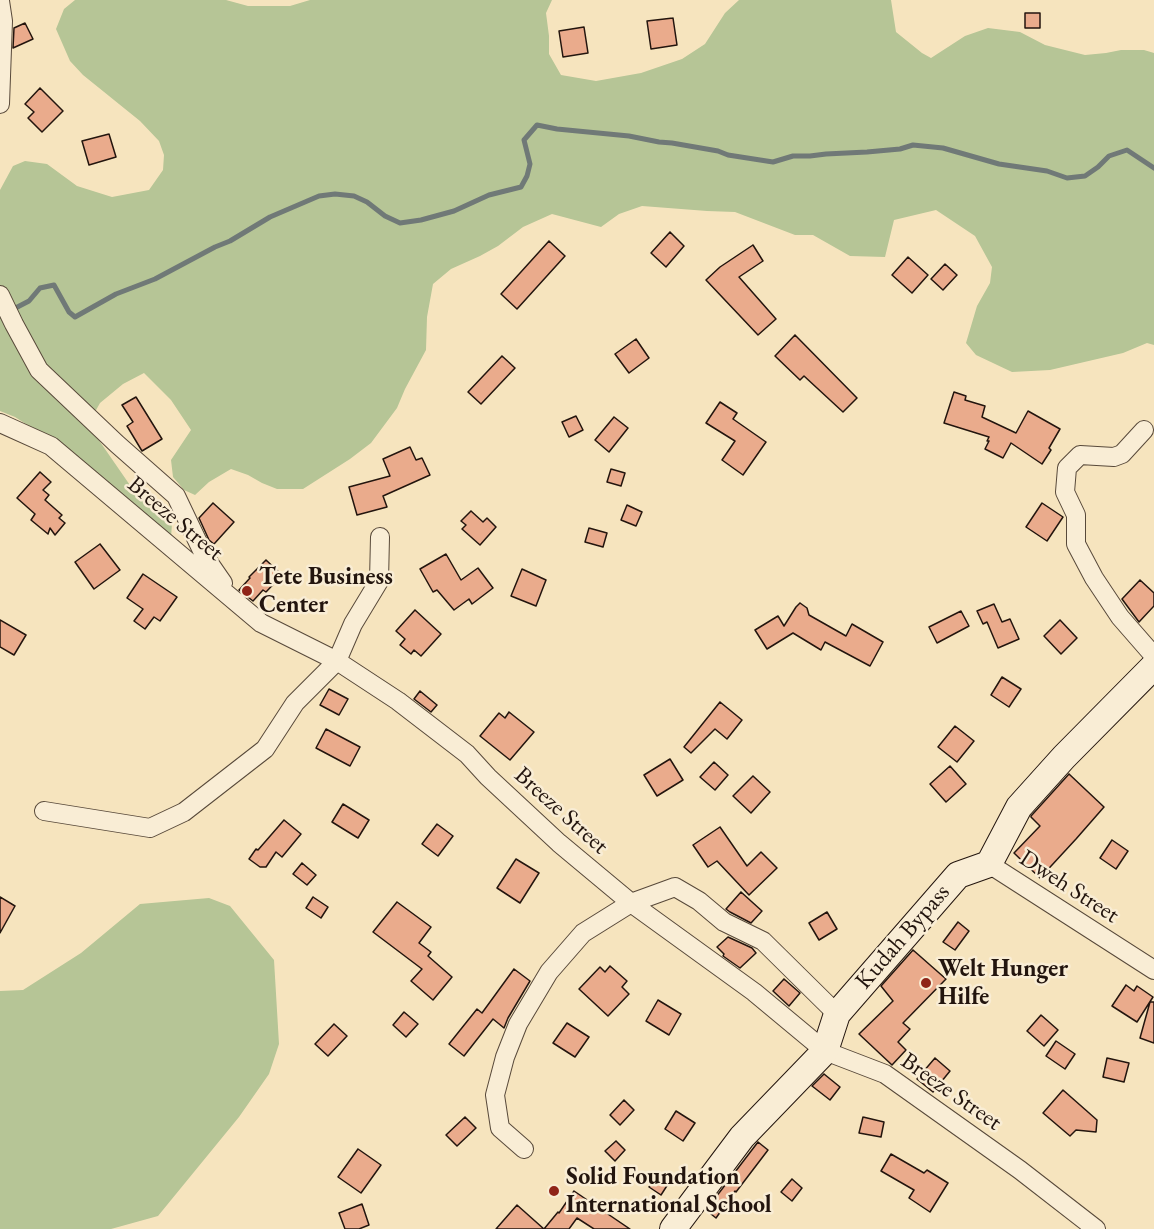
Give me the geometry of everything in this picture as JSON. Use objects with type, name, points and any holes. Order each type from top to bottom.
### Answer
[{"type":"street","points":[[0,1],[3,21],[0,104]]},
{"type":"street","points":[[0,295],[39,370],[176,496],[205,557],[237,603]]},
{"type":"street","name":"Breeze Street","points":[[0,423],[51,446],[261,623],[337,661],[398,701],[467,754],[551,836],[631,903],[754,992],[825,1052],[885,1074],[1020,1170],[1096,1229]]},
{"type":"street","points":[[1144,430],[1122,454],[1114,457],[1080,455],[1067,468],[1065,492],[1076,515],[1076,544],[1094,578],[1120,618],[1154,656]]},
{"type":"street","points":[[44,811],[150,828],[184,812],[265,749],[295,703],[337,661],[353,624],[380,581],[380,537]]},
{"type":"street","points":[[989,864],[1019,807],[1064,757],[1154,666]]},
{"type":"street","name":"Dweh Street","points":[[989,864],[1154,970]]},
{"type":"street","name":"Kudah Bypass","points":[[674,1229],[742,1137],[825,1052],[837,1014],[958,875],[989,864]]},
{"type":"street","points":[[524,1149],[500,1128],[495,1095],[505,1057],[518,1024],[549,972],[583,933],[631,903],[675,887],[699,901],[724,922],[763,941],[837,1014]]},
{"type":"green space","points":[[75,0],[226,0],[248,6],[290,6],[310,0],[552,0],[546,13],[549,54],[561,75],[596,81],[641,73],[682,59],[705,44],[725,13],[739,0],[891,0],[896,32],[931,58],[965,36],[988,28],[1020,32],[1045,45],[1085,55],[1121,50],[1144,50],[1154,53],[1154,345],[1147,343],[1123,353],[1050,370],[1012,372],[976,355],[966,343],[977,306],[990,283],[992,267],[975,236],[936,210],[894,220],[885,257],[850,256],[813,235],[795,235],[735,212],[642,206],[619,214],[601,227],[552,214],[523,227],[480,256],[451,269],[433,284],[427,317],[426,350],[397,408],[371,443],[303,489],[277,489],[231,469],[209,482],[195,495],[184,490],[173,477],[171,460],[191,430],[171,400],[144,373],[123,384],[100,403],[91,419],[96,436],[134,491],[172,523],[171,538],[51,440],[15,417],[0,411],[0,190],[13,166],[25,161],[47,164],[77,186],[112,197],[149,190],[163,170],[164,155],[159,141],[140,121],[83,75],[70,61],[56,29],[64,9]]},
{"type":"green space","points":[[209,898],[230,906],[274,960],[279,1044],[269,1074],[239,1117],[158,1216],[111,1229],[0,1229],[0,991],[23,990],[81,953],[140,904]]},
{"type":"building","points":[[1025,13],[1040,13],[1040,28],[1025,28]]},
{"type":"building","points":[[673,18],[677,45],[651,49],[647,21]]},
{"type":"building","points":[[25,23],[33,39],[13,48],[14,28]]},
{"type":"building","points":[[584,27],[588,53],[563,57],[559,31]]},
{"type":"building","points":[[40,88],[63,111],[42,132],[28,118],[34,112],[25,104]]},
{"type":"building","points":[[109,134],[116,157],[89,165],[82,141]]},
{"type":"building","points":[[670,232],[684,246],[666,267],[651,253]]},
{"type":"building","points":[[549,241],[565,256],[517,309],[501,294]]},
{"type":"building","points":[[753,245],[763,261],[739,277],[776,319],[758,335],[706,280],[720,267]]},
{"type":"building","points":[[908,257],[928,275],[912,293],[892,275]]},
{"type":"building","points":[[945,264],[957,275],[943,290],[931,279]]},
{"type":"building","points":[[795,335],[857,398],[843,412],[804,376],[800,380],[775,356]]},
{"type":"building","points":[[636,339],[649,358],[629,373],[615,354]]},
{"type":"building","points":[[502,356],[515,368],[481,404],[468,392]]},
{"type":"building","points":[[954,392],[966,396],[965,400],[985,406],[982,417],[1016,433],[1028,411],[1060,429],[1042,464],[1011,443],[1003,458],[985,449],[989,437],[944,423]]},
{"type":"building","points":[[136,397],[162,439],[142,451],[127,426],[133,422],[122,405]]},
{"type":"building","points":[[720,402],[737,413],[733,419],[766,442],[743,475],[722,460],[735,441],[706,423]]},
{"type":"building","points":[[576,416],[583,430],[569,437],[562,422]]},
{"type":"building","points":[[614,417],[628,428],[609,452],[595,440]]},
{"type":"building","points":[[410,447],[416,460],[422,458],[430,475],[383,496],[387,507],[357,515],[349,487],[390,476],[383,459]]},
{"type":"building","points":[[611,469],[625,473],[621,486],[607,482]]},
{"type":"building","points":[[40,472],[51,482],[43,490],[49,495],[45,500],[62,515],[59,518],[65,523],[55,535],[50,528],[48,534],[31,520],[35,514],[17,498]]},
{"type":"building","points":[[213,503],[234,522],[214,544],[209,540],[199,518]]},
{"type":"building","points":[[1042,503],[1063,517],[1047,541],[1026,527]]},
{"type":"building","points":[[627,505],[642,512],[636,526],[621,520]]},
{"type":"building","points":[[471,511],[483,522],[487,518],[496,527],[480,545],[462,529],[466,525],[461,521]]},
{"type":"building","points":[[589,528],[607,533],[603,547],[585,542]]},
{"type":"building","points":[[100,544],[120,570],[94,589],[75,562]]},
{"type":"building","points":[[446,554],[461,580],[478,568],[493,588],[472,604],[469,599],[454,610],[437,590],[433,592],[420,569]]},
{"type":"building","points":[[266,560],[282,575],[266,592],[263,590],[253,601],[239,590]]},
{"type":"building","points":[[522,569],[546,580],[536,606],[511,596]]},
{"type":"building","points":[[143,574],[177,597],[160,621],[154,617],[145,629],[134,621],[143,609],[127,598]]},
{"type":"building","points":[[1140,580],[1154,593],[1154,606],[1139,622],[1122,599]]},
{"type":"building","points":[[800,603],[807,608],[809,615],[846,636],[852,624],[883,642],[870,666],[825,642],[821,650],[793,633],[767,649],[755,630],[778,616],[784,626]]},
{"type":"building","points":[[994,604],[1002,622],[1010,619],[1019,639],[998,648],[987,622],[983,624],[977,611]]},
{"type":"building","points":[[415,610],[441,634],[421,656],[414,650],[411,654],[400,645],[405,639],[396,631]]},
{"type":"building","points":[[961,611],[969,626],[937,643],[929,627]]},
{"type":"building","points":[[0,620],[26,635],[14,655],[0,647]]},
{"type":"building","points":[[1060,620],[1077,638],[1061,654],[1044,636]]},
{"type":"building","points":[[1002,677],[1021,689],[1009,707],[991,695]]},
{"type":"building","points":[[329,689],[348,699],[339,715],[320,705]]},
{"type":"building","points":[[420,691],[437,705],[431,712],[414,699]]},
{"type":"building","points":[[720,702],[742,720],[727,739],[715,729],[691,753],[684,747]]},
{"type":"building","points":[[509,712],[534,732],[510,760],[480,736],[499,713],[505,718]]},
{"type":"building","points":[[955,726],[974,741],[957,762],[938,747]]},
{"type":"building","points":[[326,729],[360,747],[350,766],[316,748]]},
{"type":"building","points":[[670,759],[683,780],[657,796],[644,775]]},
{"type":"building","points":[[714,762],[728,775],[715,790],[700,777]]},
{"type":"building","points":[[950,766],[966,784],[946,802],[930,784]]},
{"type":"building","points":[[1069,774],[1104,807],[1040,878],[1014,853],[1040,826],[1031,816]]},
{"type":"building","points":[[753,776],[770,792],[751,813],[733,796]]},
{"type":"building","points":[[343,804],[369,820],[358,838],[332,822]]},
{"type":"building","points":[[284,820],[301,834],[282,857],[276,852],[266,867],[260,867],[249,859]]},
{"type":"building","points":[[437,824],[453,836],[438,856],[422,844]]},
{"type":"building","points":[[720,827],[747,866],[761,852],[777,868],[749,895],[717,861],[708,867],[693,845]]},
{"type":"building","points":[[1112,840],[1128,851],[1116,869],[1100,858]]},
{"type":"building","points":[[516,859],[539,873],[520,903],[497,888]]},
{"type":"building","points":[[302,863],[316,875],[307,885],[293,874]]},
{"type":"building","points":[[741,892],[762,911],[751,923],[726,909]]},
{"type":"building","points":[[0,897],[15,906],[0,933]]},
{"type":"building","points":[[313,897],[328,907],[321,918],[306,908]]},
{"type":"building","points":[[397,902],[431,927],[419,943],[431,952],[428,956],[452,977],[433,1000],[411,981],[422,969],[373,932]]},
{"type":"building","points":[[827,912],[837,929],[819,940],[809,923]]},
{"type":"building","points":[[958,922],[969,931],[955,950],[943,942]]},
{"type":"building","points":[[728,937],[752,948],[756,953],[740,968],[723,956],[724,954],[717,947]]},
{"type":"building","points":[[913,950],[946,979],[903,1023],[910,1029],[898,1042],[906,1050],[892,1065],[859,1034],[893,1001],[881,986]]},
{"type":"building","points":[[610,966],[627,981],[622,987],[629,994],[608,1016],[579,989],[600,967],[605,972]]},
{"type":"building","points":[[514,969],[530,981],[504,1028],[493,1019],[464,1056],[449,1044],[477,1009],[482,1013]]},
{"type":"building","points":[[784,979],[800,993],[789,1006],[773,991]]},
{"type":"building","points":[[1126,985],[1134,991],[1137,986],[1153,997],[1137,1022],[1112,1006]]},
{"type":"building","points":[[658,1000],[681,1014],[669,1035],[646,1021]]},
{"type":"building","points":[[1150,1002],[1154,1002],[1154,1043],[1140,1038]]},
{"type":"building","points":[[404,1012],[418,1024],[406,1037],[393,1025]]},
{"type":"building","points":[[1041,1015],[1058,1030],[1044,1046],[1027,1031]]},
{"type":"building","points":[[567,1023],[589,1037],[575,1057],[553,1043]]},
{"type":"building","points":[[334,1024],[347,1036],[328,1056],[315,1044]]},
{"type":"building","points":[[1056,1041],[1075,1054],[1065,1069],[1046,1056]]},
{"type":"building","points":[[935,1058],[950,1071],[933,1092],[917,1079]]},
{"type":"building","points":[[1107,1058],[1129,1063],[1124,1082],[1103,1077]]},
{"type":"building","points":[[824,1074],[840,1087],[830,1100],[812,1086]]},
{"type":"building","points":[[1063,1090],[1097,1120],[1096,1132],[1076,1130],[1070,1136],[1043,1113]]},
{"type":"building","points":[[624,1100],[634,1110],[620,1125],[610,1115]]},
{"type":"building","points":[[676,1111],[695,1123],[683,1141],[665,1129]]},
{"type":"building","points":[[465,1117],[476,1128],[457,1146],[446,1135]]},
{"type":"building","points":[[863,1117],[884,1122],[881,1137],[859,1133]]},
{"type":"building","points":[[616,1141],[625,1150],[615,1161],[605,1151]]},
{"type":"building","points":[[758,1142],[768,1150],[716,1218],[706,1210]]},
{"type":"building","points":[[358,1149],[381,1165],[361,1193],[338,1177]]},
{"type":"building","points":[[891,1154],[924,1173],[927,1170],[948,1183],[930,1212],[909,1198],[914,1190],[881,1171]]},
{"type":"building","points":[[658,1174],[670,1181],[661,1195],[649,1187]]},
{"type":"building","points":[[792,1179],[802,1188],[792,1201],[781,1192]]},
{"type":"building","points":[[574,1191],[630,1229],[594,1229],[577,1218],[569,1229],[544,1229],[559,1213]]},
{"type":"building","points":[[362,1204],[369,1225],[359,1229],[345,1229],[339,1213]]},
{"type":"building","points":[[517,1205],[544,1229],[496,1229]]},
{"type":"waterway","points":[[0,316],[29,301],[40,288],[54,285],[69,312],[75,317],[116,294],[155,279],[230,241],[270,217],[319,196],[335,194],[354,196],[400,223],[454,211],[489,195],[521,187],[530,164],[524,140],[537,125],[629,136],[773,162],[793,156],[900,149],[913,145],[943,148],[999,164],[1047,171],[1067,178],[1085,176],[1109,156],[1127,150],[1154,168]]},
{"type":"place","name":"Tete Business Center","points":[[247,591]]},
{"type":"place","name":"Welt Hunger Hilfe","points":[[926,983]]},
{"type":"place","name":"Solid Foundation International School","points":[[554,1191]]}]
